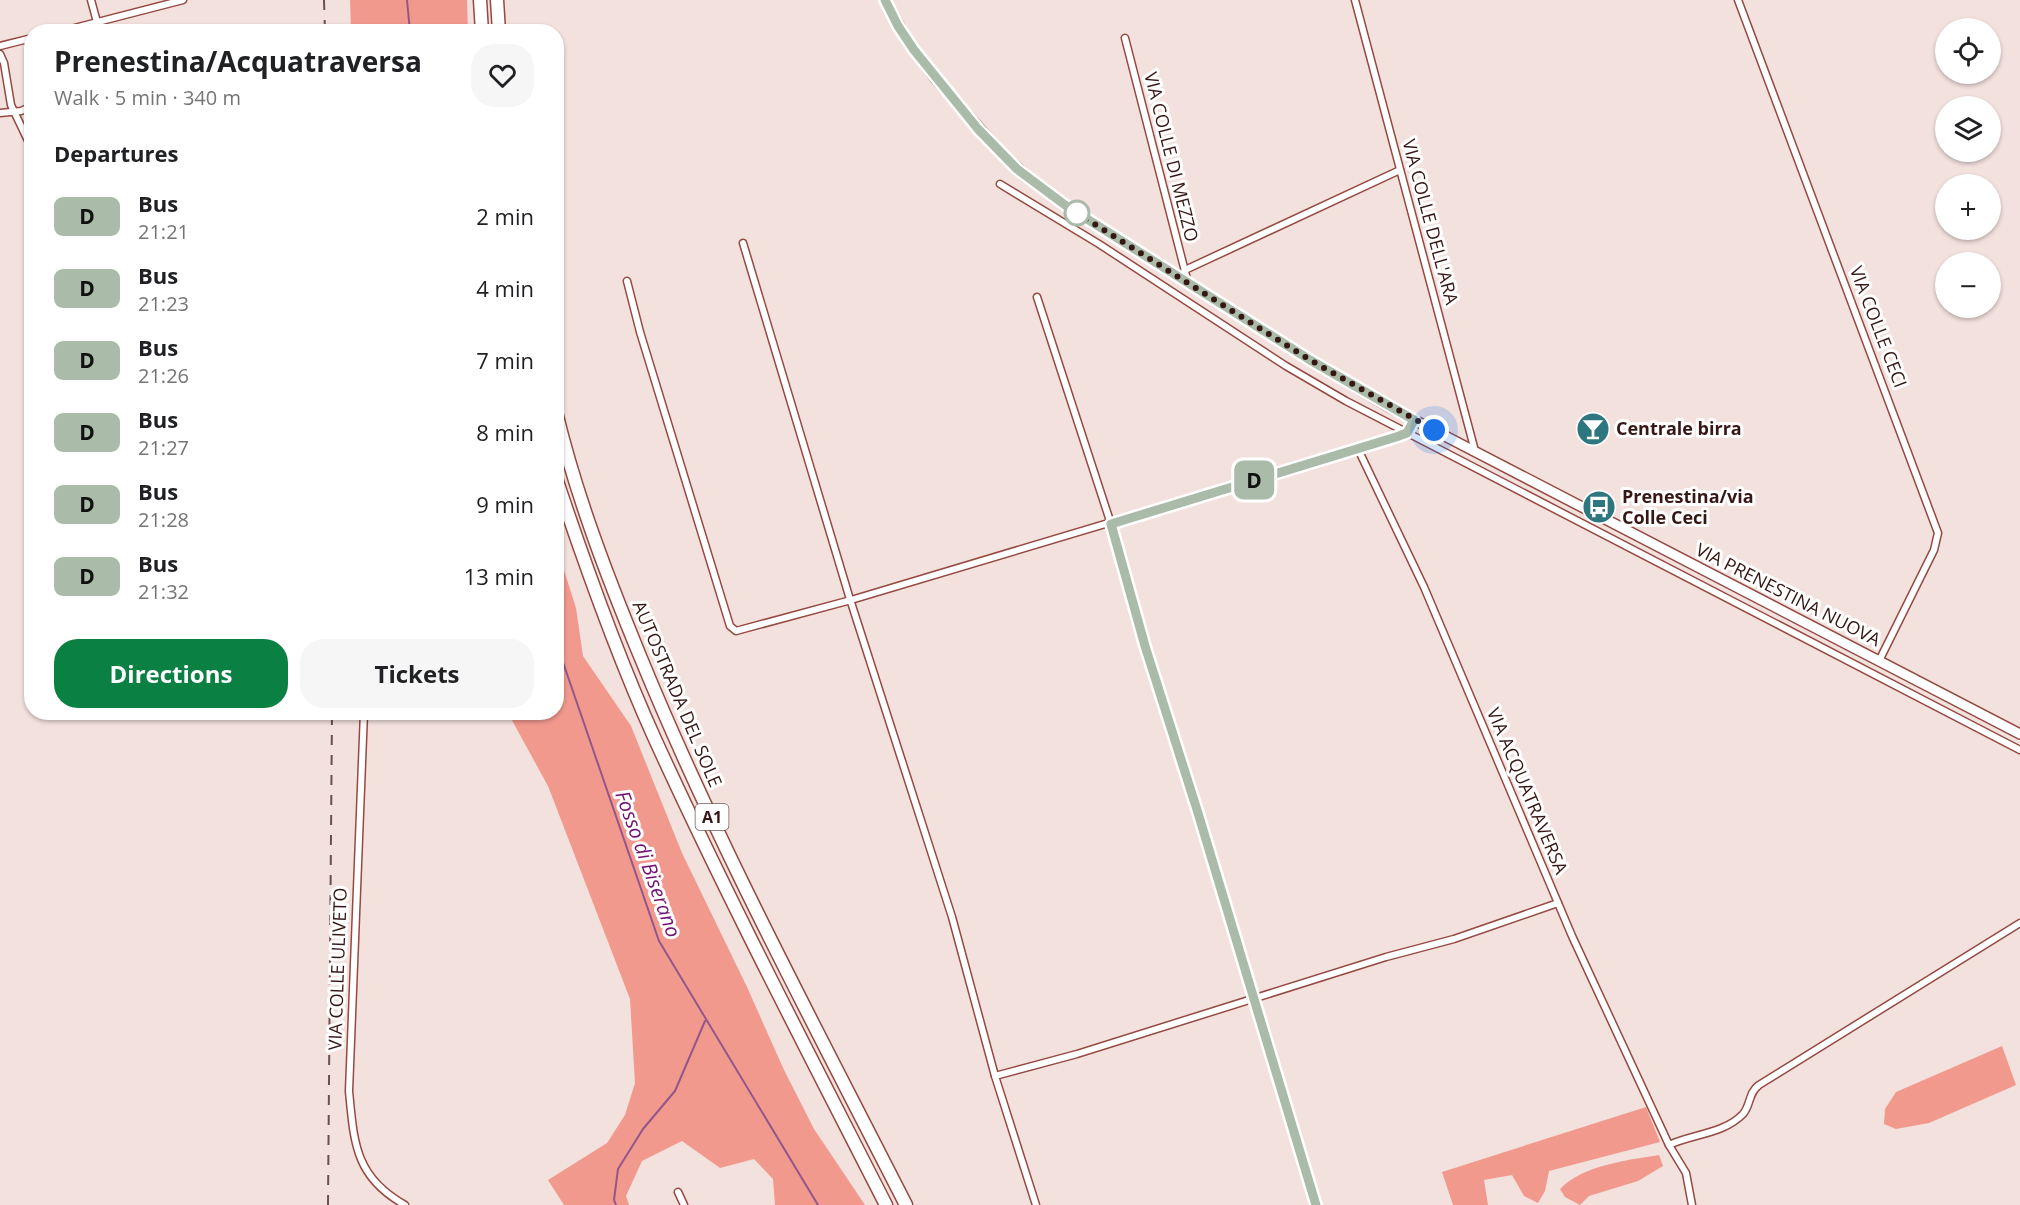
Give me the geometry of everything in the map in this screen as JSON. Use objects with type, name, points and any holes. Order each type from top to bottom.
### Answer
[{"type":"highway","points":[[480,0],[482,24]]},
{"type":"highway","points":[[497,0],[498,24]]},
{"type":"highway","name":"AUTOSTRADA DEL SOLE","points":[[564,446],[609,580],[670,731],[749,896],[906,1205]]},
{"type":"highway","name":"AUTOSTRADA DEL SOLE","points":[[564,502],[591,583],[653,735],[732,901],[885,1205]]},
{"type":"main road","name":"VIA PRENESTINA NUOVA","points":[[885,0],[914,50],[949,95],[1008,161],[1065,205],[1329,372],[1414,420],[2020,734]]},
{"type":"street","points":[[91,0],[97,22]]},
{"type":"street","points":[[89,24],[183,0]]},
{"type":"street","name":"VIA COLLE DELL'ARA","points":[[1355,0],[1475,451]]},
{"type":"street","name":"VIA COLLE CECI","points":[[1738,0],[1938,533],[1936,546],[1879,661]]},
{"type":"street","name":"VIA COLLE DI MEZZO","points":[[1125,38],[1188,283]]},
{"type":"street","points":[[0,46],[24,41]]},
{"type":"street","points":[[0,54],[4,63],[9,100],[24,133]]},
{"type":"street","points":[[0,113],[24,109]]},
{"type":"street","points":[[1185,270],[1400,170]]},
{"type":"street","points":[[1000,184],[1099,244],[1286,366],[1339,397],[2020,750]]},
{"type":"street","points":[[744,243],[851,600],[952,917],[996,1076],[1036,1205]]},
{"type":"street","points":[[627,281],[640,332],[731,629],[739,632],[1111,524],[1358,449],[1407,433],[1414,420]]},
{"type":"street","points":[[1037,297],[1111,524],[1145,646],[1316,1205]]},
{"type":"street","name":"VIA ACQUATRAVERSA","points":[[1358,449],[1424,587],[1617,1036],[1669,1145],[1686,1173],[1692,1205]]},
{"type":"street","name":"VIA COLLE ULIVETO","points":[[364,720],[349,1091],[354,1138],[363,1165],[388,1196],[405,1205]]},
{"type":"street","points":[[996,1076],[1077,1054],[1386,957],[1454,939],[1558,903]]},
{"type":"street","points":[[1669,1145],[1683,1138],[1703,1135],[1739,1117],[1746,1109],[1753,1091],[1762,1083],[2020,923]]},
{"type":"street","points":[[678,1192],[684,1205]]},
{"type":"shaded area","points":[[350,0],[467,0],[468,24],[351,24]]},
{"type":"shaded area","points":[[564,570],[576,608],[583,656],[631,726],[682,853],[747,987],[784,1070],[814,1129],[865,1205],[775,1205],[773,1179],[754,1159],[720,1168],[682,1141],[642,1161],[626,1196],[629,1205],[564,1205],[548,1180],[607,1143],[625,1115],[635,1083],[630,999],[548,786],[512,720],[564,720]]},
{"type":"shaded area","points":[[2002,1046],[2016,1085],[1929,1123],[1896,1129],[1884,1124],[1885,1109],[1896,1092]]},
{"type":"shaded area","points":[[1646,1107],[1660,1142],[1549,1171],[1545,1191],[1538,1203],[1524,1196],[1512,1175],[1484,1180],[1488,1205],[1453,1205],[1442,1172]]},
{"type":"shaded area","points":[[1659,1155],[1663,1166],[1638,1181],[1589,1196],[1580,1205],[1565,1197],[1560,1189],[1581,1174],[1593,1169]]},
{"type":"waterway","name":"Fosso di Biserano","points":[[407,0],[409,24]]},
{"type":"waterway","name":"Fosso di Biserano","points":[[564,665],[659,941],[818,1205]]},
{"type":"waterway","points":[[616,1205],[614,1200],[618,1169],[643,1129],[675,1091],[705,1021]]},
{"type":"railway","points":[[324,0],[325,24]]},
{"type":"railway","points":[[328,1205],[332,720]]},
{"type":"bus line","name":"D","points":[[885,0],[907,40],[935,78],[978,129],[1032,181],[1065,205],[1310,360],[1414,420],[1407,433],[1396,437],[1111,524],[1145,646],[1198,813],[1316,1205]]},
{"type":"place","name":"Centrale birra","points":[[1593,429]]},
{"type":"place","name":"Prenestina/via Colle Ceci","points":[[1599,507]]},
{"type":"route","points":[[1077,213],[1350,385],[1434,430]]}]
